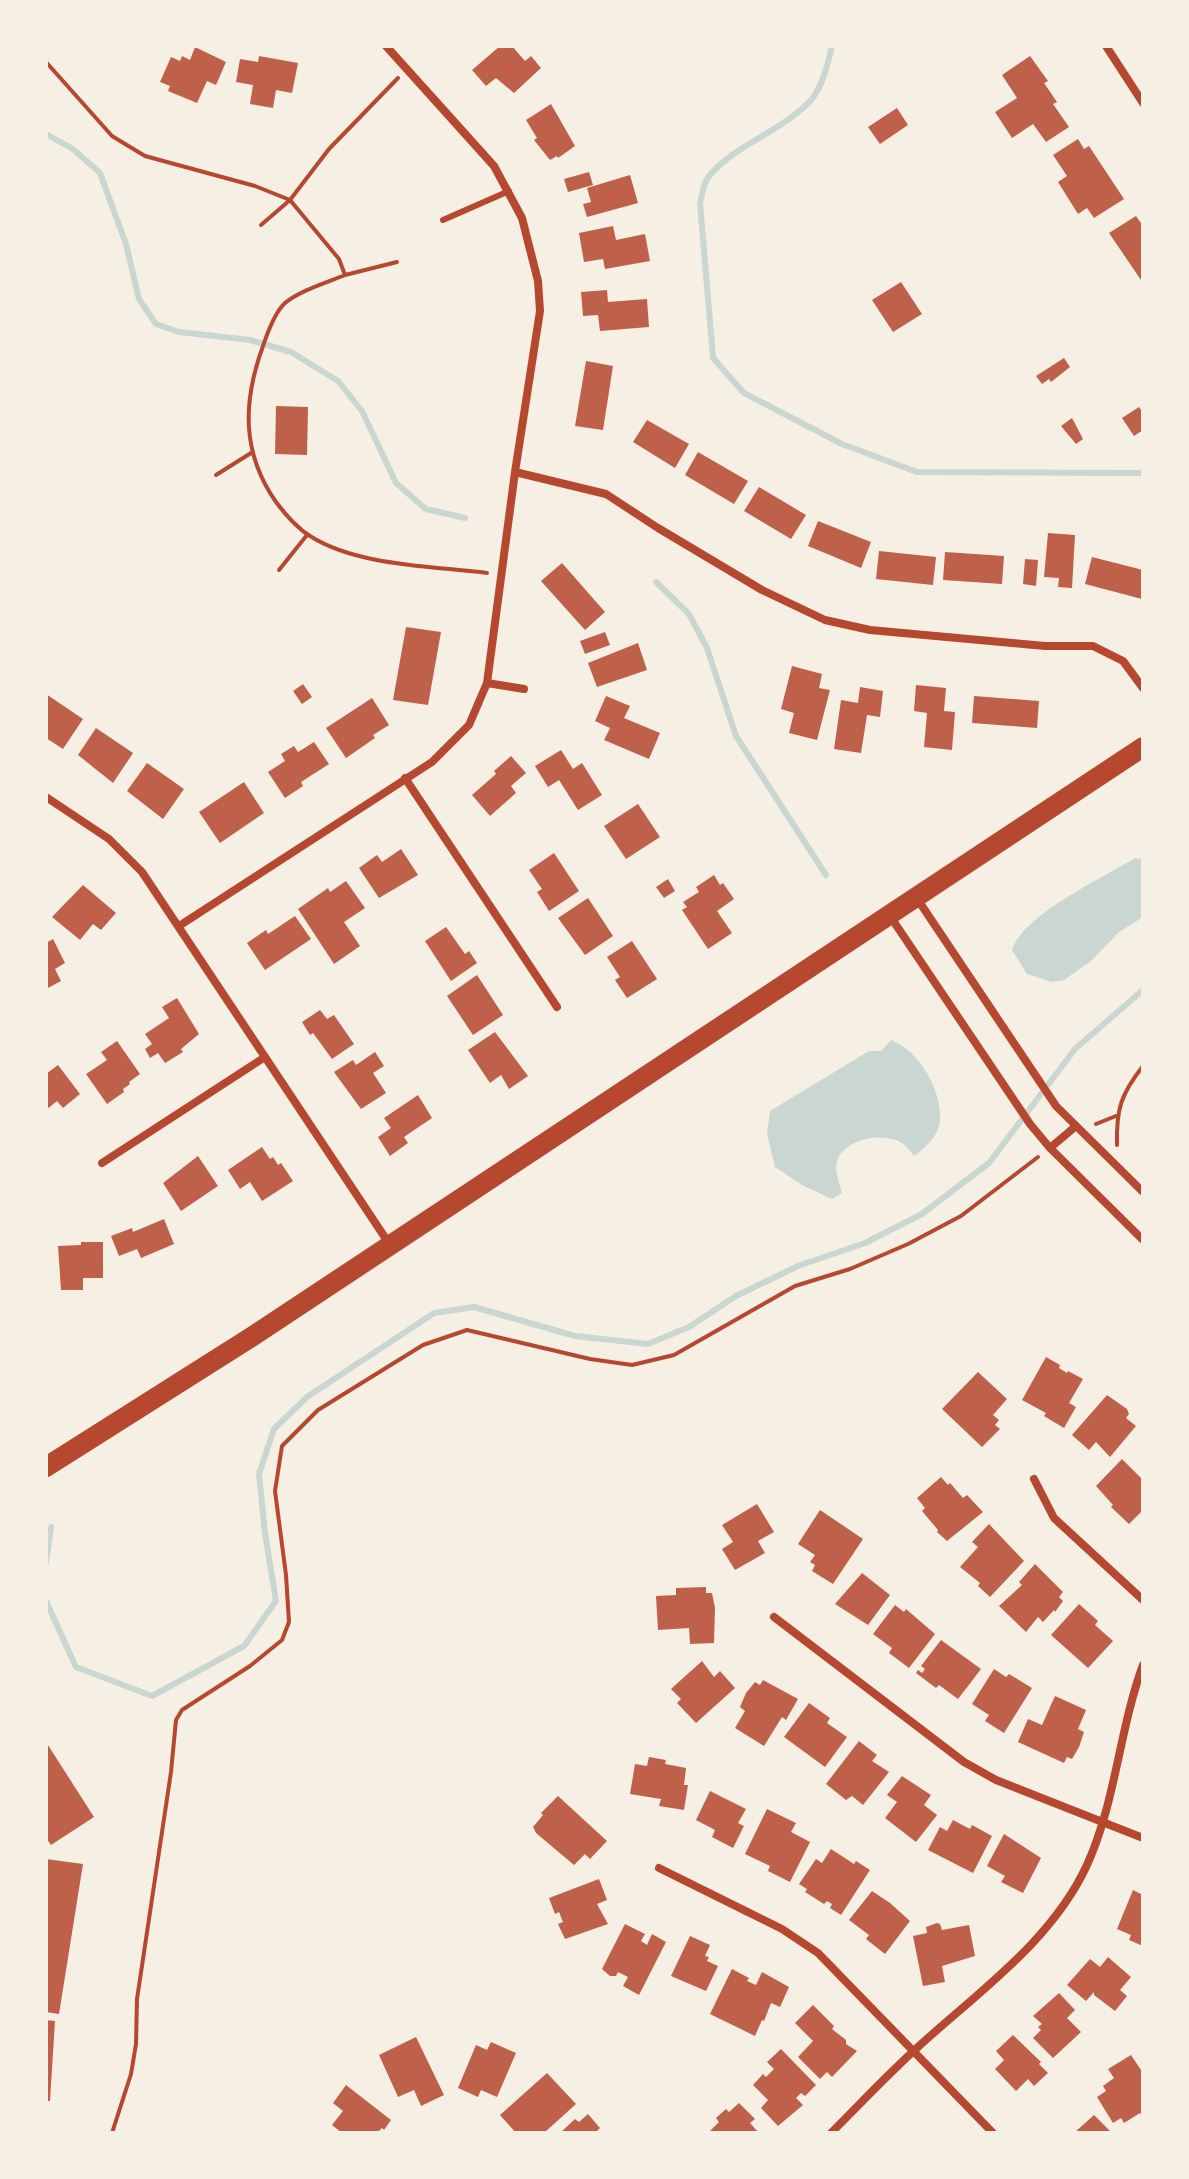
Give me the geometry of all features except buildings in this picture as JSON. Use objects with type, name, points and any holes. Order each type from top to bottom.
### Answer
[{"type":"main road","points":[[46,1467],[390,1245],[1143,747]]},
{"type":"street","points":[[179,926],[432,762],[469,725],[487,683],[500,574],[540,311],[533,253],[522,218],[494,166],[386,46]]},
{"type":"street","points":[[1106,46],[1143,103]]},
{"type":"street","points":[[515,472],[606,494],[762,590],[825,620],[870,630],[1045,646],[1093,646],[1123,661],[1143,688]]},
{"type":"street","points":[[487,683],[524,689]]},
{"type":"street","points":[[405,778],[557,1007]]},
{"type":"street","points":[[46,798],[109,839],[142,872],[390,1245]]},
{"type":"street","points":[[916,897],[1056,1106],[1143,1192]]},
{"type":"street","points":[[890,915],[1030,1124],[1050,1148],[1143,1240]]},
{"type":"street","points":[[102,1163],[265,1057]]},
{"type":"street","points":[[1050,1148],[1076,1126]]},
{"type":"street","points":[[1034,1479],[1054,1518],[1143,1600]]},
{"type":"street","points":[[774,1617],[964,1762],[996,1780],[1143,1838]]},
{"type":"street","points":[[831,2133],[914,2051],[1029,1947],[1054,1918],[1086,1866],[1104,1822],[1132,1696],[1143,1665]]},
{"type":"street","points":[[659,1868],[782,1929],[818,1953],[993,2133]]},
{"type":"lane","points":[[443,220],[509,191]]},
{"type":"path","points":[[46,62],[112,136],[145,156],[255,186],[290,200],[339,259],[345,275]]},
{"type":"path","points":[[261,225],[290,200],[329,149],[408,68]]},
{"type":"path","points":[[397,262],[345,275],[284,304],[267,335],[251,383],[248,421],[251,453],[267,489],[284,513],[307,535],[327,546],[361,557],[500,574]]},
{"type":"path","points":[[216,475],[251,453]]},
{"type":"path","points":[[279,570],[307,535]]},
{"type":"path","points":[[1117,1145],[1116,1116],[1125,1089],[1143,1066]]},
{"type":"path","points":[[1095,1124],[1116,1116]]},
{"type":"path","points":[[112,2133],[131,2074],[136,2044],[137,1999],[176,1720],[182,1710],[250,1666],[282,1640],[289,1622],[275,1491],[282,1446],[318,1410],[423,1345],[467,1330],[590,1359],[632,1365],[674,1355],[795,1286],[865,1263],[961,1216],[1050,1148]]},
{"type":"shaded area","points":[[1135,858],[1143,859],[1143,917],[1119,932],[1091,961],[1064,980],[1052,982],[1027,974],[1012,950],[1032,923],[1065,898]]},
{"type":"shaded area","points":[[891,1040],[920,1062],[938,1098],[940,1122],[930,1141],[914,1156],[904,1144],[881,1137],[852,1144],[838,1158],[836,1170],[842,1193],[832,1199],[802,1185],[775,1167],[767,1134],[770,1111],[869,1051],[881,1051]]},
{"type":"waterway","points":[[832,46],[822,81],[812,99],[787,120],[729,158],[704,185],[700,203],[713,358],[744,393],[842,444],[917,472],[1143,473]]},
{"type":"waterway","points":[[46,134],[73,149],[100,173],[126,244],[139,299],[156,324],[179,332],[250,340],[291,352],[338,381],[362,411],[396,483],[426,509],[465,518]]},
{"type":"waterway","points":[[656,582],[689,614],[707,648],[736,736],[826,875]]},
{"type":"waterway","points":[[46,1601],[76,1667],[152,1696],[244,1646],[276,1601],[259,1474],[274,1429],[307,1397],[434,1313],[474,1307],[575,1336],[648,1344],[689,1327],[736,1296],[798,1266],[865,1243],[922,1214],[989,1163],[1075,1049],[1143,990]]},
{"type":"waterway","points":[[46,1562],[51,1527]]}]
